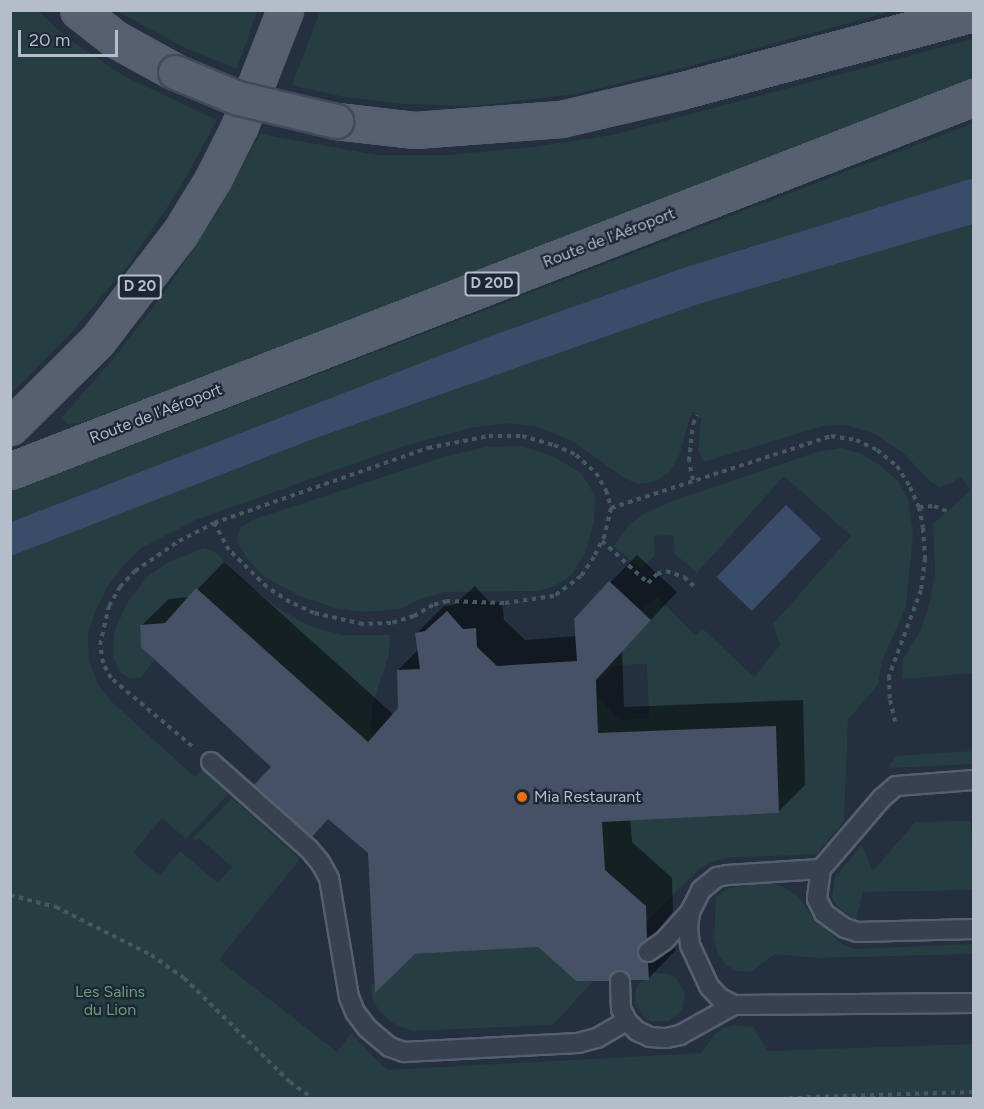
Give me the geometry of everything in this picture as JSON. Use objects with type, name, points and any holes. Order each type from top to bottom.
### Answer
[{"type":"main road","points":[[78,10],[115,39],[175,72],[238,98],[336,121],[415,130],[561,119],[680,91],[974,14]]},
{"type":"main road","name":"D 20","points":[[10,426],[97,341],[180,233],[213,179],[240,125],[285,10]]},
{"type":"main road","name":"Route de l'Aéroport","points":[[10,471],[974,97]]},
{"type":"lane","points":[[211,762],[309,849],[320,862],[329,878],[349,998],[355,1012],[367,1028],[390,1047],[404,1052],[578,1043],[597,1038],[627,1021]]},
{"type":"lane","points":[[974,780],[896,786],[882,798],[821,869],[818,900],[824,913],[845,928],[857,932],[974,929]]},
{"type":"lane","points":[[821,869],[717,877],[701,890],[690,912],[687,927],[690,945],[700,970],[720,998],[734,1005],[974,1003]]},
{"type":"lane","points":[[648,952],[664,941],[690,912]]},
{"type":"lane","points":[[620,981],[621,1009],[627,1021],[637,1031],[650,1037],[666,1038],[680,1035],[734,1005]]},
{"type":"path","points":[[693,480],[689,461],[693,423],[697,415]]},
{"type":"path","points":[[211,762],[111,678],[103,663],[100,645],[109,606],[135,571],[156,554],[214,523],[428,448],[489,436],[522,436],[554,445],[576,455],[596,473],[606,490],[611,508],[610,521],[602,541],[581,576],[554,596],[504,603],[447,601],[402,620],[363,624],[314,613],[290,602],[267,587],[229,550],[214,523]]},
{"type":"path","points":[[611,508],[831,436],[856,440],[877,450],[897,466],[919,507],[925,558],[918,599],[889,676],[890,700],[895,721]]},
{"type":"path","points":[[919,507],[934,506],[949,512]]},
{"type":"path","points":[[602,541],[648,583],[657,574],[666,572],[684,577],[694,586]]},
{"type":"path","points":[[10,895],[56,907],[151,955],[184,978],[290,1082],[312,1098]]},
{"type":"path","points":[[789,1098],[974,1092]]},
{"type":"green space","points":[[11,10],[38,11],[71,41],[124,76],[217,120],[180,188],[130,263],[70,334],[11,394]]},
{"type":"green space","points":[[320,10],[893,11],[683,68],[575,94],[475,106],[403,104],[344,97],[292,85]]},
{"type":"green space","points":[[117,11],[257,11],[237,69],[185,48]]},
{"type":"green space","points":[[973,39],[973,81],[84,422],[67,424],[62,417],[117,354],[164,293],[218,211],[260,134],[378,155],[448,155],[532,147],[612,135]]},
{"type":"green space","points":[[973,123],[973,178],[683,268],[493,335],[11,522],[10,492]]},
{"type":"green space","name":"Les Salins du Lion","points":[[973,224],[973,673],[902,679],[903,659],[921,630],[930,601],[935,571],[933,524],[971,490],[959,476],[953,482],[940,487],[931,482],[903,453],[875,434],[846,425],[823,426],[704,462],[698,451],[701,418],[692,411],[679,456],[668,474],[654,482],[638,484],[624,478],[572,441],[538,427],[508,423],[471,428],[404,446],[193,521],[140,549],[125,564],[108,586],[95,612],[88,635],[89,661],[98,684],[113,703],[195,777],[202,769],[228,794],[186,839],[162,818],[133,852],[159,876],[180,851],[218,883],[232,867],[199,838],[196,841],[193,838],[232,798],[300,859],[219,960],[337,1052],[351,1033],[387,1070],[701,1053],[714,1035],[723,1028],[737,1025],[753,1027],[768,1051],[973,1044],[973,1098],[11,1098],[10,556],[316,438],[699,304]]},
{"type":"green space","points":[[522,446],[555,457],[581,473],[595,495],[594,522],[585,554],[571,575],[555,586],[538,591],[446,592],[423,598],[399,609],[366,612],[335,608],[300,596],[266,578],[248,560],[238,544],[237,537],[240,528],[252,520],[443,457],[486,447]]},
{"type":"green space","points":[[840,448],[860,453],[880,465],[898,481],[908,499],[913,534],[906,607],[882,661],[878,685],[848,720],[844,821],[817,854],[727,858],[712,862],[699,869],[646,922],[645,906],[605,870],[601,811],[623,821],[778,813],[776,727],[598,738],[597,695],[619,720],[649,718],[647,664],[617,665],[596,682],[598,645],[651,620],[641,611],[657,597],[695,635],[703,629],[754,677],[780,645],[773,624],[851,536],[784,476],[697,573],[675,554],[673,535],[654,536],[655,555],[641,569],[614,546],[628,526],[643,514],[672,501],[817,452]]},
{"type":"green space","points":[[205,548],[216,552],[242,581],[281,610],[309,626],[343,635],[390,635],[389,654],[372,707],[371,745],[165,623],[140,625],[141,644],[155,660],[140,678],[130,679],[120,672],[113,657],[114,632],[127,603],[147,577],[168,562]]},
{"type":"green space","points":[[973,751],[973,764],[891,768],[889,766],[896,756]]},
{"type":"green space","points":[[971,821],[973,890],[863,892],[856,920],[839,909],[832,898],[835,877],[862,845],[873,871],[915,822]]},
{"type":"green space","points":[[766,882],[781,886],[796,894],[813,917],[841,943],[853,949],[973,944],[973,954],[817,958],[774,954],[751,972],[737,971],[726,965],[718,954],[714,939],[716,897],[729,888]]},
{"type":"green space","points":[[538,947],[576,981],[593,981],[553,1025],[412,1031],[393,1023],[380,1012],[373,1001],[370,985],[374,984],[375,993],[415,954]]},
{"type":"green space","points":[[669,974],[676,978],[685,993],[682,1010],[669,1021],[652,1022],[644,1017],[635,1004],[636,988],[640,982],[648,980],[648,975]]},
{"type":"water","points":[[973,178],[973,224],[699,304],[316,438],[11,556],[11,522],[493,335],[683,268]]},
{"type":"water","points":[[786,505],[821,539],[752,611],[717,577]]},
{"type":"building","name":"Mia Restaurant","points":[[609,581],[651,620],[596,680],[598,733],[776,726],[779,813],[602,822],[605,870],[646,906],[647,939],[638,947],[637,952],[639,959],[648,963],[649,980],[631,980],[629,975],[620,970],[614,972],[609,981],[576,981],[538,947],[415,954],[375,993],[368,853],[328,819],[312,837],[254,785],[271,767],[141,647],[140,625],[165,623],[196,588],[368,742],[398,708],[397,670],[420,669],[415,633],[425,631],[447,611],[463,629],[476,628],[477,647],[497,666],[577,661],[574,619]]},
{"type":"place","name":"Mia Restaurant","points":[[522,797]]}]
